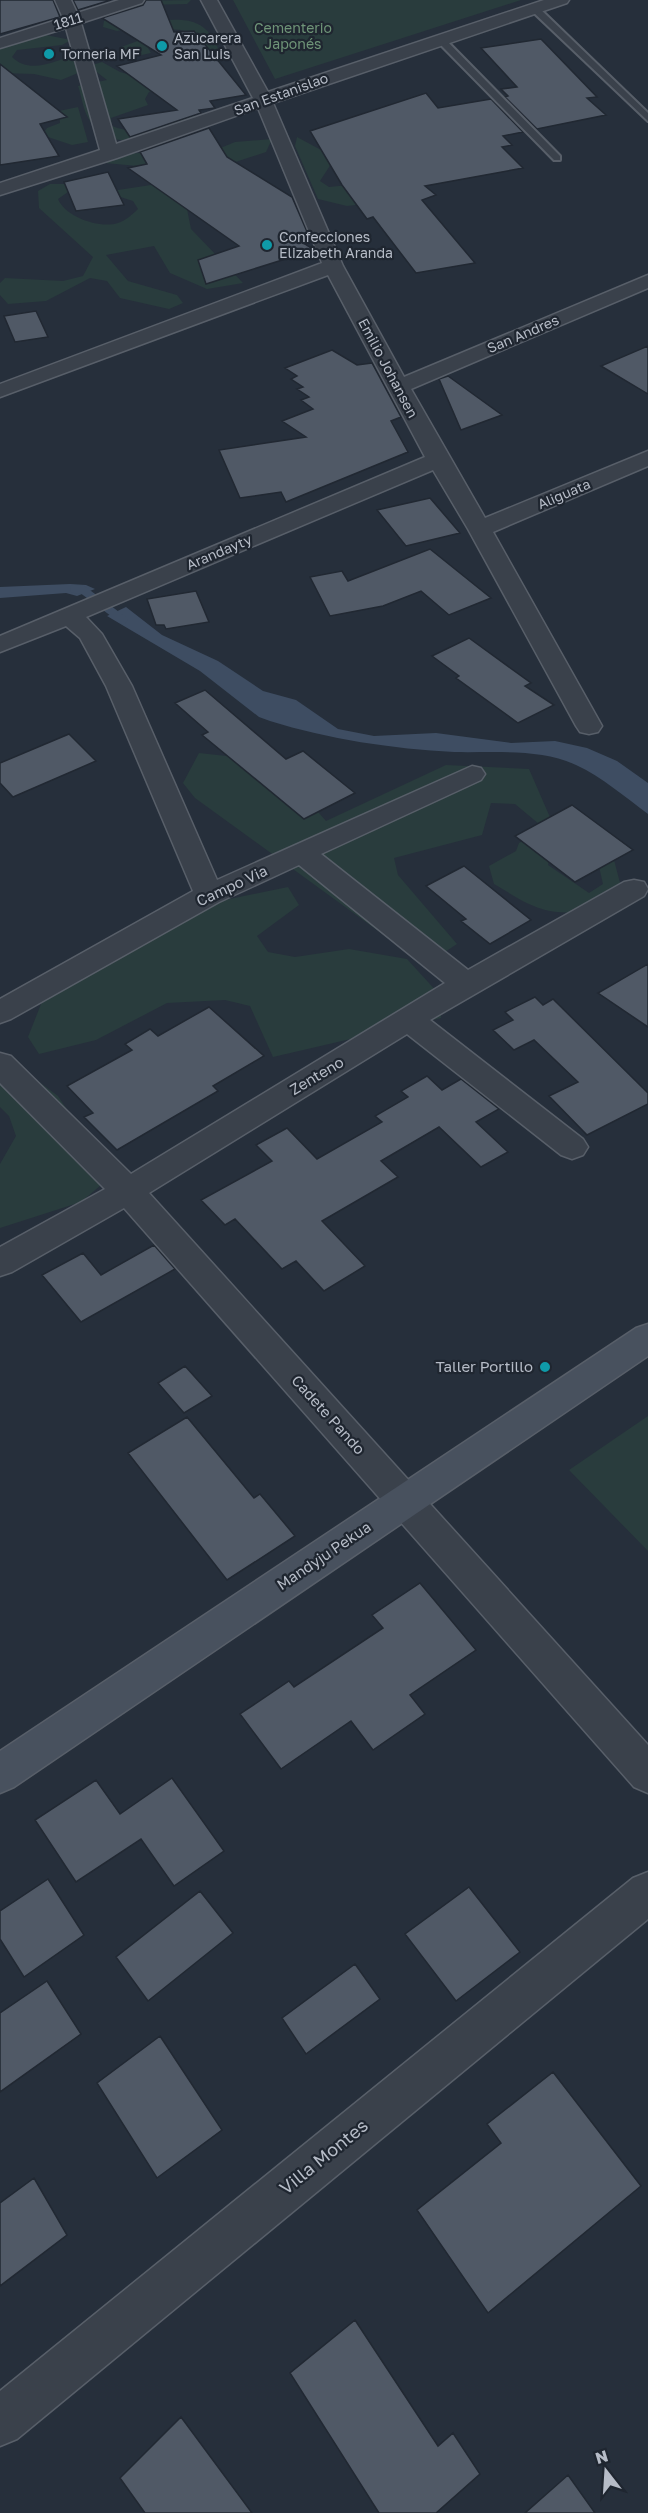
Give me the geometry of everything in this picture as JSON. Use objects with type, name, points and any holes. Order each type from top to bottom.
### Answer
[{"type":"street","points":[[63,0],[72,20],[110,154]]},
{"type":"street","name":"1811","points":[[0,43],[136,0]]},
{"type":"street","name":"Emilio Johansen","points":[[209,0],[263,99],[333,266],[438,460],[480,529],[589,726]]},
{"type":"street","name":"San Estanislao","points":[[0,189],[110,154],[216,118],[263,99],[561,0]]},
{"type":"street","points":[[0,391],[333,266]]},
{"type":"street","name":"San Andres","points":[[398,387],[648,281]]},
{"type":"street","points":[[622,291],[648,307]]},
{"type":"street","name":"Aliguata","points":[[480,529],[648,458]]},
{"type":"street","name":"Arandayty","points":[[0,645],[438,460]]},
{"type":"street","points":[[74,613],[90,634],[120,686],[209,895]]},
{"type":"street","name":"Campo Via","points":[[0,1012],[209,895],[472,774]]},
{"type":"street","points":[[302,853],[466,984]]},
{"type":"street","name":"Zenteno","points":[[0,1263],[128,1191],[466,984],[634,889]]},
{"type":"street","points":[[409,1020],[572,1148]]},
{"type":"street","name":"Cadete Pando","points":[[0,1064],[128,1191],[648,1774]]},
{"type":"street","name":"Mandyju Pekua","points":[[0,1774],[648,1338]]},
{"type":"street","name":"Villa Montes","points":[[0,2422],[648,1892]]},
{"type":"lane","points":[[535,9],[648,118]]},
{"type":"lane","points":[[440,39],[557,158]]},
{"type":"green space","points":[[191,0],[187,4],[144,5],[149,20],[188,21],[205,29],[218,47],[220,61],[218,68],[199,42],[187,32],[171,30],[165,32],[147,46],[151,53],[137,56],[122,54],[121,47],[146,38],[143,26],[117,31],[103,27],[104,21],[136,1]]},
{"type":"green space","name":"Cementerio Japonés","points":[[233,0],[521,0],[275,79]]},
{"type":"green space","points":[[46,35],[71,40],[62,45],[17,50],[12,57],[19,62],[35,66],[52,63],[76,54],[83,71],[61,80],[34,74],[0,73],[0,46]]},
{"type":"green space","points":[[102,62],[120,72],[167,85],[149,92],[145,99],[148,105],[111,118],[112,126],[142,130],[162,125],[191,113],[200,119],[142,139],[113,139],[101,132],[90,121],[78,86],[107,80],[89,66]]},
{"type":"green space","points":[[78,107],[88,142],[72,145],[42,135],[47,128],[60,123],[59,111]]},
{"type":"green space","points":[[297,137],[321,150],[372,148],[331,164],[320,181],[329,187],[380,182],[364,204],[347,206],[318,199],[295,146]]},
{"type":"green space","points":[[272,139],[266,152],[220,167],[186,204],[191,229],[243,283],[207,289],[170,273],[154,246],[106,255],[128,281],[177,295],[183,303],[169,309],[120,298],[107,281],[90,278],[46,301],[8,304],[0,295],[0,283],[5,278],[63,281],[83,276],[93,257],[39,208],[38,191],[50,184],[67,184],[68,192],[58,199],[75,216],[93,223],[118,223],[138,209],[133,201],[105,192],[164,183],[154,163],[138,166],[105,163],[110,154],[141,153],[189,161],[235,142]]},
{"type":"green space","points":[[199,753],[273,761],[326,821],[446,765],[529,769],[556,831],[548,865],[589,893],[603,884],[595,849],[614,860],[624,898],[614,906],[602,911],[558,912],[537,907],[494,884],[489,866],[516,851],[519,843],[545,829],[515,804],[491,803],[482,835],[394,858],[398,875],[457,944],[425,965],[195,798],[183,783]]},
{"type":"green space","points":[[288,887],[299,905],[257,936],[268,952],[295,957],[349,949],[407,959],[439,994],[441,1018],[273,1057],[250,1006],[225,1000],[167,1003],[96,1040],[39,1054],[28,1037],[45,994],[201,905]]},
{"type":"green space","points":[[0,1071],[34,1078],[58,1096],[99,1158],[101,1185],[81,1202],[0,1228],[0,1164],[16,1136],[9,1116],[0,1107]]},
{"type":"green space","points":[[648,1416],[648,1551],[569,1470]]},
{"type":"water","points":[[86,585],[95,589],[77,596],[66,593],[0,598],[0,587]]},
{"type":"water","points":[[126,607],[162,635],[218,661],[263,691],[296,700],[338,729],[374,736],[436,733],[511,743],[555,741],[587,748],[617,761],[648,783],[648,814],[595,775],[576,765],[547,756],[384,746],[315,733],[259,717],[200,671],[107,616]]},
{"type":"building","points":[[0,0],[53,0],[60,17],[0,34]]},
{"type":"building","points":[[73,0],[111,0],[78,10]]},
{"type":"building","points":[[146,0],[161,0],[174,32],[194,31],[246,95],[210,101],[215,108],[199,110],[201,113],[130,137],[118,119],[177,110],[117,66],[161,55],[102,18],[143,5]]},
{"type":"building","points":[[541,39],[597,97],[587,98],[606,115],[537,129],[505,97],[508,96],[501,89],[517,87],[481,48]]},
{"type":"building","points":[[0,64],[67,117],[40,124],[59,156],[0,165]]},
{"type":"building","points":[[426,93],[438,108],[491,99],[523,132],[503,136],[512,145],[502,147],[523,168],[425,186],[436,195],[422,200],[475,263],[416,273],[373,217],[367,219],[342,185],[310,131]]},
{"type":"building","points":[[209,128],[227,157],[292,197],[311,241],[305,244],[314,250],[206,284],[198,260],[239,246],[128,168],[147,164],[140,152]]},
{"type":"building","points":[[108,172],[124,205],[76,211],[64,182]]},
{"type":"building","points":[[36,311],[48,337],[15,342],[4,316]]},
{"type":"building","points":[[648,346],[648,394],[601,366]]},
{"type":"building","points":[[332,350],[357,365],[372,363],[401,417],[391,421],[408,452],[286,502],[281,492],[240,498],[219,450],[306,437],[282,421],[313,409],[301,400],[309,397],[297,389],[303,387],[291,379],[297,376],[285,368]]},
{"type":"building","points":[[448,376],[502,415],[461,430],[439,379]]},
{"type":"building","points":[[430,498],[460,533],[406,546],[377,510]]},
{"type":"building","points":[[430,549],[491,598],[449,615],[421,591],[383,606],[330,616],[310,577],[342,571],[348,581]]},
{"type":"building","points":[[196,591],[209,622],[166,629],[164,625],[156,625],[147,599]]},
{"type":"building","points":[[469,638],[531,683],[525,686],[554,705],[518,723],[456,678],[459,676],[432,656]]},
{"type":"building","points":[[205,690],[286,759],[303,751],[355,793],[304,819],[202,735],[208,732],[175,703]]},
{"type":"building","points":[[69,734],[96,761],[13,797],[0,783],[0,763]]},
{"type":"building","points":[[572,805],[633,850],[575,882],[515,836]]},
{"type":"building","points":[[464,866],[531,920],[490,944],[461,921],[466,919],[426,886]]},
{"type":"building","points":[[648,964],[648,1027],[598,993]]},
{"type":"building","points":[[535,997],[543,1005],[553,999],[648,1093],[648,1104],[587,1135],[549,1096],[578,1082],[534,1040],[514,1050],[493,1030],[513,1020],[505,1012]]},
{"type":"building","points":[[209,1007],[264,1056],[213,1086],[218,1091],[117,1150],[84,1117],[93,1113],[67,1086],[132,1050],[125,1044],[150,1029],[158,1036]]},
{"type":"building","points":[[427,1076],[442,1090],[461,1079],[499,1109],[476,1122],[508,1152],[481,1167],[439,1127],[381,1161],[398,1177],[322,1221],[365,1266],[324,1291],[296,1261],[282,1269],[235,1219],[225,1225],[201,1200],[272,1161],[256,1145],[287,1128],[317,1159],[382,1122],[375,1116],[408,1097],[401,1091]]},
{"type":"building","points":[[154,1245],[175,1269],[81,1322],[42,1275],[83,1253],[101,1275]]},
{"type":"building","points":[[185,1366],[212,1396],[184,1413],[158,1383]]},
{"type":"building","points":[[187,1417],[254,1498],[260,1494],[295,1536],[227,1580],[128,1453]]},
{"type":"building","points":[[420,1583],[476,1650],[410,1695],[425,1714],[373,1750],[351,1721],[281,1769],[240,1714],[289,1681],[294,1687],[383,1628],[372,1615]]},
{"type":"building","points":[[172,1778],[224,1851],[174,1886],[141,1839],[76,1882],[35,1820],[96,1780],[120,1814]]},
{"type":"building","points":[[48,1879],[84,1935],[24,1977],[0,1939],[0,1911]]},
{"type":"building","points":[[469,1887],[520,1952],[456,2001],[405,1934]]},
{"type":"building","points":[[200,1891],[233,1933],[148,2001],[116,1957]]},
{"type":"building","points":[[355,1964],[380,1999],[306,2054],[282,2018]]},
{"type":"building","points":[[47,1981],[81,2034],[0,2092],[0,2013]]},
{"type":"building","points":[[160,2036],[222,2130],[157,2178],[97,2083]]},
{"type":"building","points":[[553,2072],[641,2186],[488,2313],[417,2210],[501,2143],[487,2124]]},
{"type":"building","points":[[34,2178],[67,2235],[0,2286],[0,2203]]},
{"type":"building","points":[[355,2320],[438,2446],[453,2433],[480,2474],[436,2513],[379,2513],[290,2373]]},
{"type":"building","points":[[181,2417],[252,2513],[145,2513],[120,2478]]},
{"type":"building","points":[[568,2475],[595,2513],[525,2513]]},
{"type":"waterway","points":[[74,589],[83,590],[123,620]]},
{"type":"place","name":"Azucarera San Luis","points":[[162,46]]},
{"type":"place","name":"Torneria MF","points":[[49,54]]},
{"type":"place","name":"Confecciones Elizabeth Aranda","points":[[267,245]]},
{"type":"place","name":"Taller Portillo","points":[[545,1367]]}]
